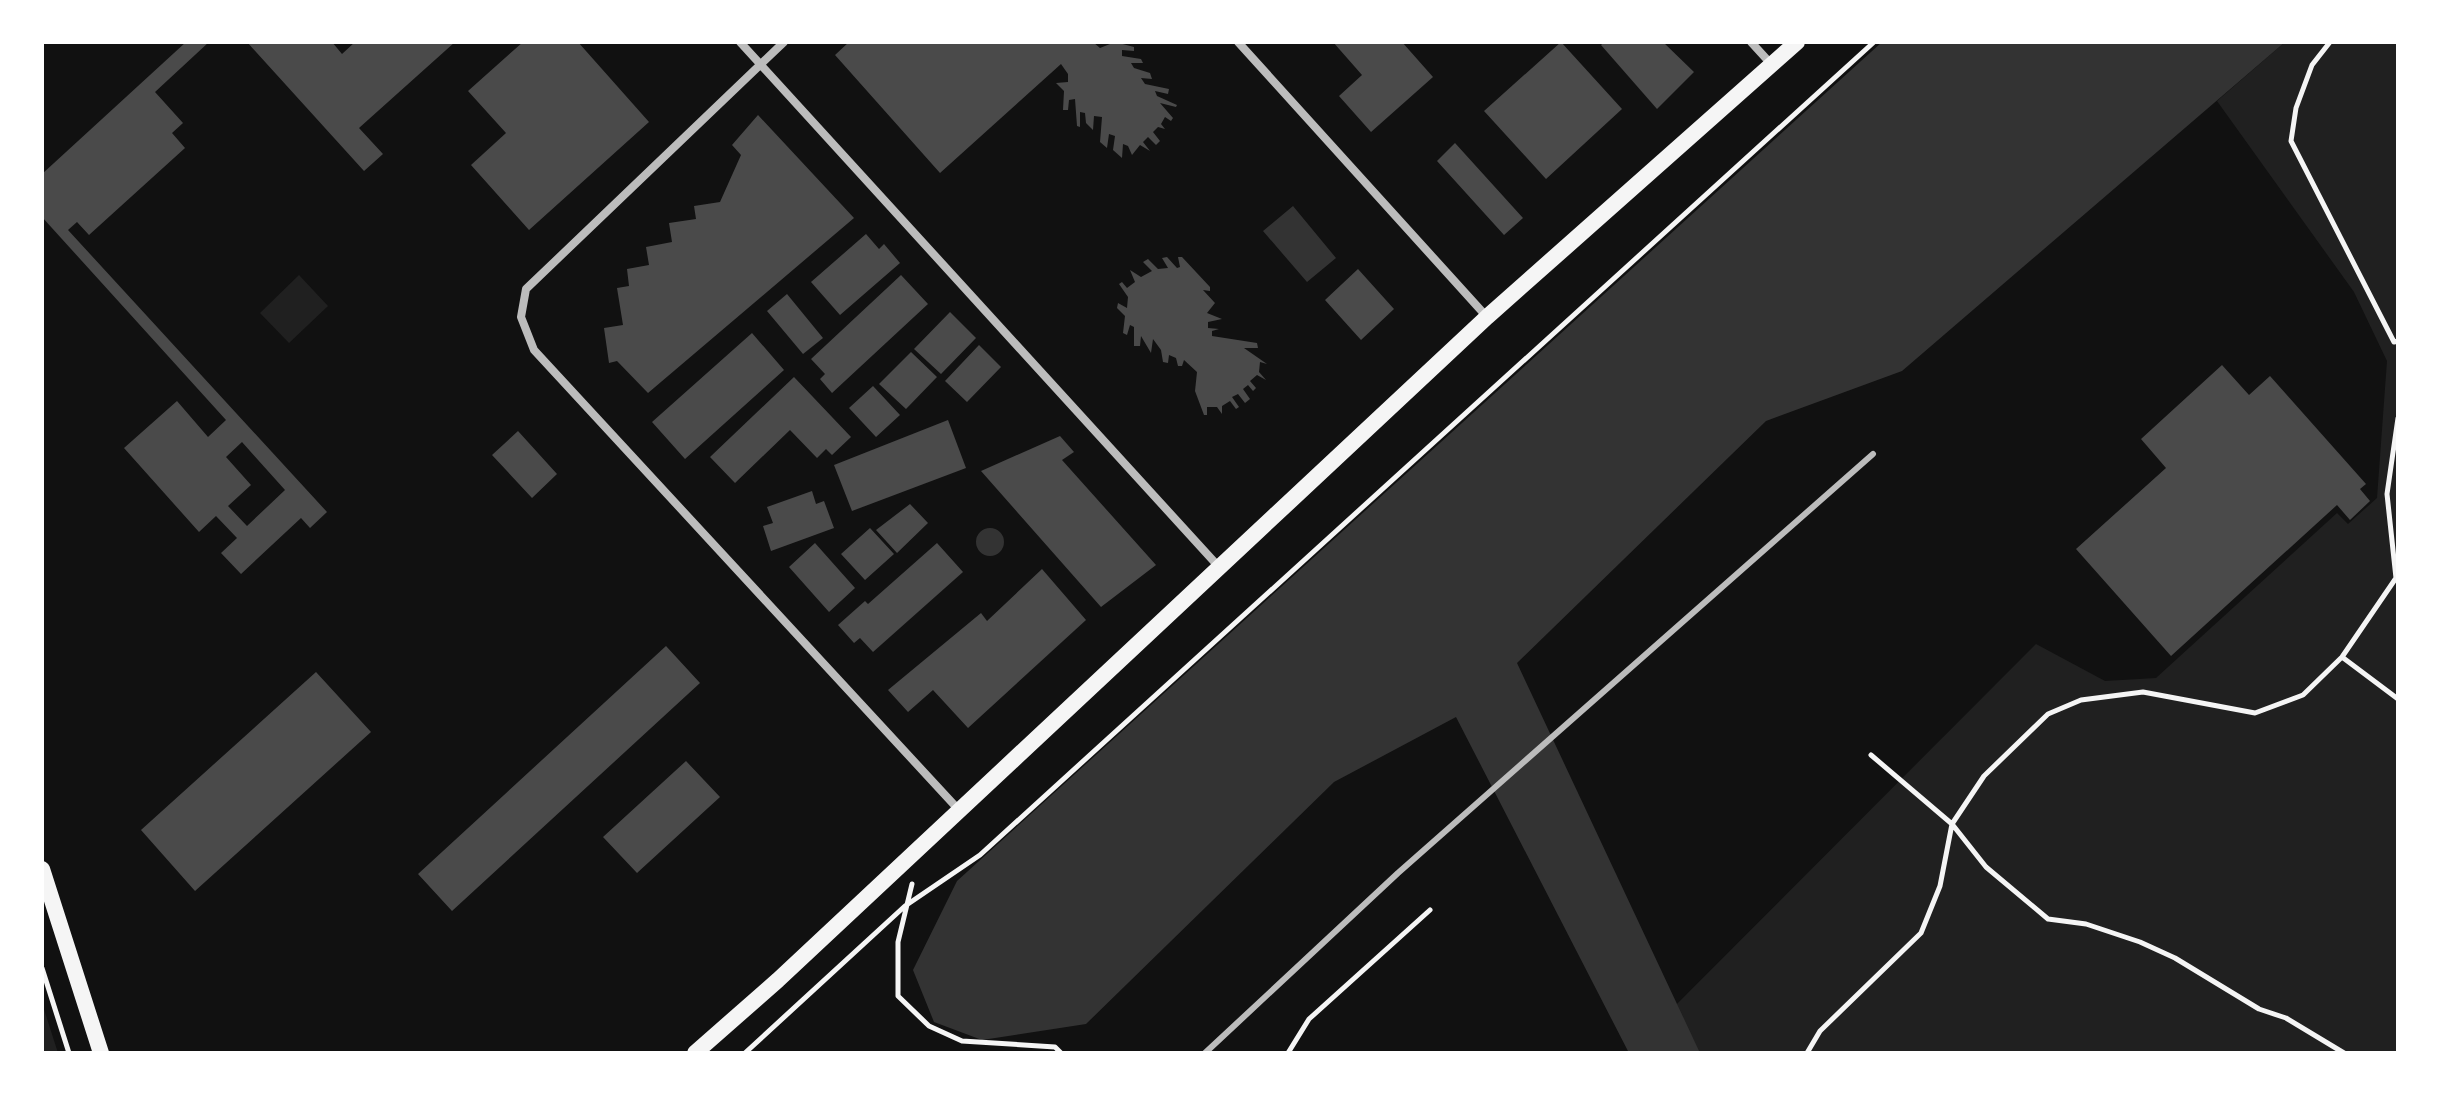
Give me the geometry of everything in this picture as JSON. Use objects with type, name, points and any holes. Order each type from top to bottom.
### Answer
[{"type":"main road","points":[[695,1053],[1487,317],[1797,42]]},
{"type":"main road","points":[[42,869],[101,1053]]},
{"type":"street","points":[[740,42],[1219,567]]},
{"type":"street","points":[[784,42],[526,289],[521,317],[534,350],[958,809]]},
{"type":"street","points":[[1238,42],[1487,317]]},
{"type":"street","points":[[1751,42],[1773,65]]},
{"type":"lane","points":[[1205,1053],[1398,873],[1492,794],[1873,454]]},
{"type":"path","points":[[745,1053],[905,906],[980,855],[1874,42]]},
{"type":"path","points":[[2330,42],[2312,65],[2296,108],[2291,141],[2373,305],[2394,342],[2398,341]]},
{"type":"path","points":[[1807,1053],[1820,1031],[1921,933],[1940,886],[1952,824],[1994,766],[2036,723],[2063,707],[2101,697],[2143,692],[2255,713],[2303,695],[2342,657],[2397,578],[2387,494],[2398,418]]},
{"type":"path","points":[[2342,657],[2398,699]]},
{"type":"path","points":[[1871,755],[1952,824],[1986,867],[2048,919],[2086,924],[2140,942],[2175,958],[2259,1009],[2286,1018],[2344,1053]]},
{"type":"path","points":[[914,880],[898,942],[898,996],[929,1026],[962,1041],[1055,1047],[1061,1053]]},
{"type":"path","points":[[1288,1053],[1309,1019],[1430,910]]},
{"type":"path","points":[[42,968],[69,1053]]},
{"type":"shaded area","points":[[1882,42],[2285,42],[1902,371],[1766,421],[1517,663],[1700,1053],[1629,1053],[1456,717],[1334,782],[1086,1024],[982,1040],[934,1022],[913,970],[957,881]]},
{"type":"shaded area","points":[[2285,42],[2398,42],[2398,1053],[1628,1053],[2036,644],[2105,681],[2156,678],[2337,513],[2348,524],[2377,498],[2387,361],[2354,292],[2217,101]]},
{"type":"shaded area","points":[[1293,206],[1336,258],[1307,282],[1263,231]]},
{"type":"shaded area","points":[[299,275],[328,306],[289,343],[260,313]]},
{"type":"shaded area","points":[[990,528],[1000,532],[1004,542],[1000,552],[990,556],[980,552],[976,542],[980,532]]},
{"type":"shaded area","points":[[42,1003],[58,1053],[42,1053]]},
{"type":"building","points":[[186,42],[209,42],[155,92],[183,123],[172,133],[185,148],[89,235],[77,222],[68,230],[327,512],[310,528],[301,518],[241,574],[221,553],[237,538],[216,516],[199,532],[124,448],[177,401],[208,437],[226,420],[42,217],[42,174]],"holes":[[[242,442],[285,490],[247,526],[228,506],[251,485],[226,457]]]},
{"type":"building","points":[[247,42],[332,42],[342,54],[355,42],[455,42],[359,128],[383,154],[364,171]]},
{"type":"building","points":[[523,42],[578,42],[649,122],[529,230],[471,165],[506,133],[468,91]]},
{"type":"building","points":[[849,42],[1093,42],[1100,48],[1115,42],[1134,47],[1134,51],[1122,50],[1122,56],[1141,59],[1143,63],[1131,63],[1134,68],[1150,73],[1152,79],[1141,78],[1145,84],[1169,89],[1168,94],[1155,91],[1157,96],[1177,105],[1160,103],[1173,118],[1171,121],[1165,117],[1161,124],[1165,129],[1158,127],[1153,132],[1160,141],[1156,145],[1148,137],[1143,142],[1150,151],[1140,145],[1132,155],[1128,146],[1123,144],[1122,158],[1113,150],[1115,136],[1109,134],[1107,148],[1100,142],[1102,117],[1094,116],[1093,130],[1086,123],[1085,113],[1080,112],[1080,127],[1077,126],[1075,99],[1069,100],[1068,110],[1063,110],[1064,91],[1056,83],[1068,82],[1068,74],[1061,64],[940,173],[835,55]]},
{"type":"building","points":[[1333,42],[1402,42],[1433,77],[1371,132],[1339,96],[1362,75]]},
{"type":"building","points":[[1561,42],[1622,109],[1546,179],[1484,111]]},
{"type":"building","points":[[1604,42],[1663,42],[1694,72],[1657,109],[1601,45]]},
{"type":"building","points":[[758,115],[854,218],[648,393],[617,361],[609,363],[604,328],[623,325],[617,288],[629,286],[627,269],[649,265],[646,247],[672,242],[669,223],[696,219],[694,206],[720,202],[741,155],[732,145]]},
{"type":"building","points":[[1455,143],[1523,218],[1504,235],[1437,161]]},
{"type":"building","points":[[866,234],[879,249],[884,244],[900,263],[840,315],[811,282]]},
{"type":"building","points":[[1167,257],[1177,268],[1180,267],[1178,257],[1182,257],[1210,287],[1210,291],[1203,290],[1215,303],[1207,313],[1222,319],[1208,322],[1208,328],[1219,329],[1212,331],[1212,336],[1257,343],[1258,348],[1244,348],[1267,364],[1260,362],[1259,372],[1266,380],[1257,375],[1250,381],[1256,388],[1253,391],[1248,385],[1243,389],[1250,399],[1245,403],[1238,394],[1232,397],[1239,407],[1236,409],[1230,401],[1222,406],[1222,414],[1217,407],[1207,407],[1207,415],[1204,415],[1195,391],[1197,372],[1184,360],[1182,366],[1178,366],[1176,358],[1169,355],[1168,363],[1163,362],[1161,350],[1153,339],[1151,353],[1141,336],[1140,346],[1134,346],[1134,327],[1130,325],[1127,335],[1123,333],[1125,316],[1117,308],[1118,303],[1127,308],[1128,297],[1119,284],[1122,282],[1127,288],[1135,282],[1130,270],[1141,277],[1152,271],[1143,262],[1148,259],[1158,269],[1168,268],[1162,258]]},
{"type":"building","points":[[1358,269],[1394,309],[1361,340],[1325,300]]},
{"type":"building","points":[[901,275],[928,304],[832,393],[820,379],[825,374],[811,359]]},
{"type":"building","points":[[787,294],[823,338],[803,354],[767,311]]},
{"type":"building","points":[[950,312],[976,338],[941,374],[914,349]]},
{"type":"building","points":[[752,333],[784,370],[685,459],[652,422]]},
{"type":"building","points":[[979,345],[1001,367],[967,402],[945,381]]},
{"type":"building","points":[[911,352],[937,377],[906,409],[879,384]]},
{"type":"building","points":[[2222,365],[2249,395],[2270,376],[2366,484],[2360,489],[2370,501],[2350,520],[2337,505],[2171,656],[2076,549],[2166,468],[2141,439]]},
{"type":"building","points":[[794,377],[851,437],[832,455],[826,449],[817,458],[790,430],[735,483],[710,457]]},
{"type":"building","points":[[873,386],[900,415],[876,437],[849,408]]},
{"type":"building","points":[[948,420],[966,468],[852,511],[834,465]]},
{"type":"building","points":[[518,431],[557,474],[532,498],[492,455]]},
{"type":"building","points":[[1060,436],[1074,452],[1062,460],[1156,565],[1101,607],[981,471]]},
{"type":"building","points":[[812,491],[816,504],[824,501],[834,528],[771,551],[763,526],[773,523],[767,507]]},
{"type":"building","points":[[910,504],[928,523],[897,553],[876,530]]},
{"type":"building","points":[[870,528],[894,554],[865,580],[841,554]]},
{"type":"building","points":[[815,543],[855,588],[829,612],[789,567]]},
{"type":"building","points":[[937,543],[963,572],[873,652],[860,638],[854,643],[838,625],[865,601],[868,604]]},
{"type":"building","points":[[1042,569],[1086,620],[968,728],[933,690],[908,712],[888,690],[981,613],[987,621]]},
{"type":"building","points":[[666,646],[700,683],[452,911],[418,874]]},
{"type":"building","points":[[316,672],[371,732],[195,891],[141,830]]},
{"type":"building","points":[[686,761],[720,797],[637,873],[603,837]]}]
